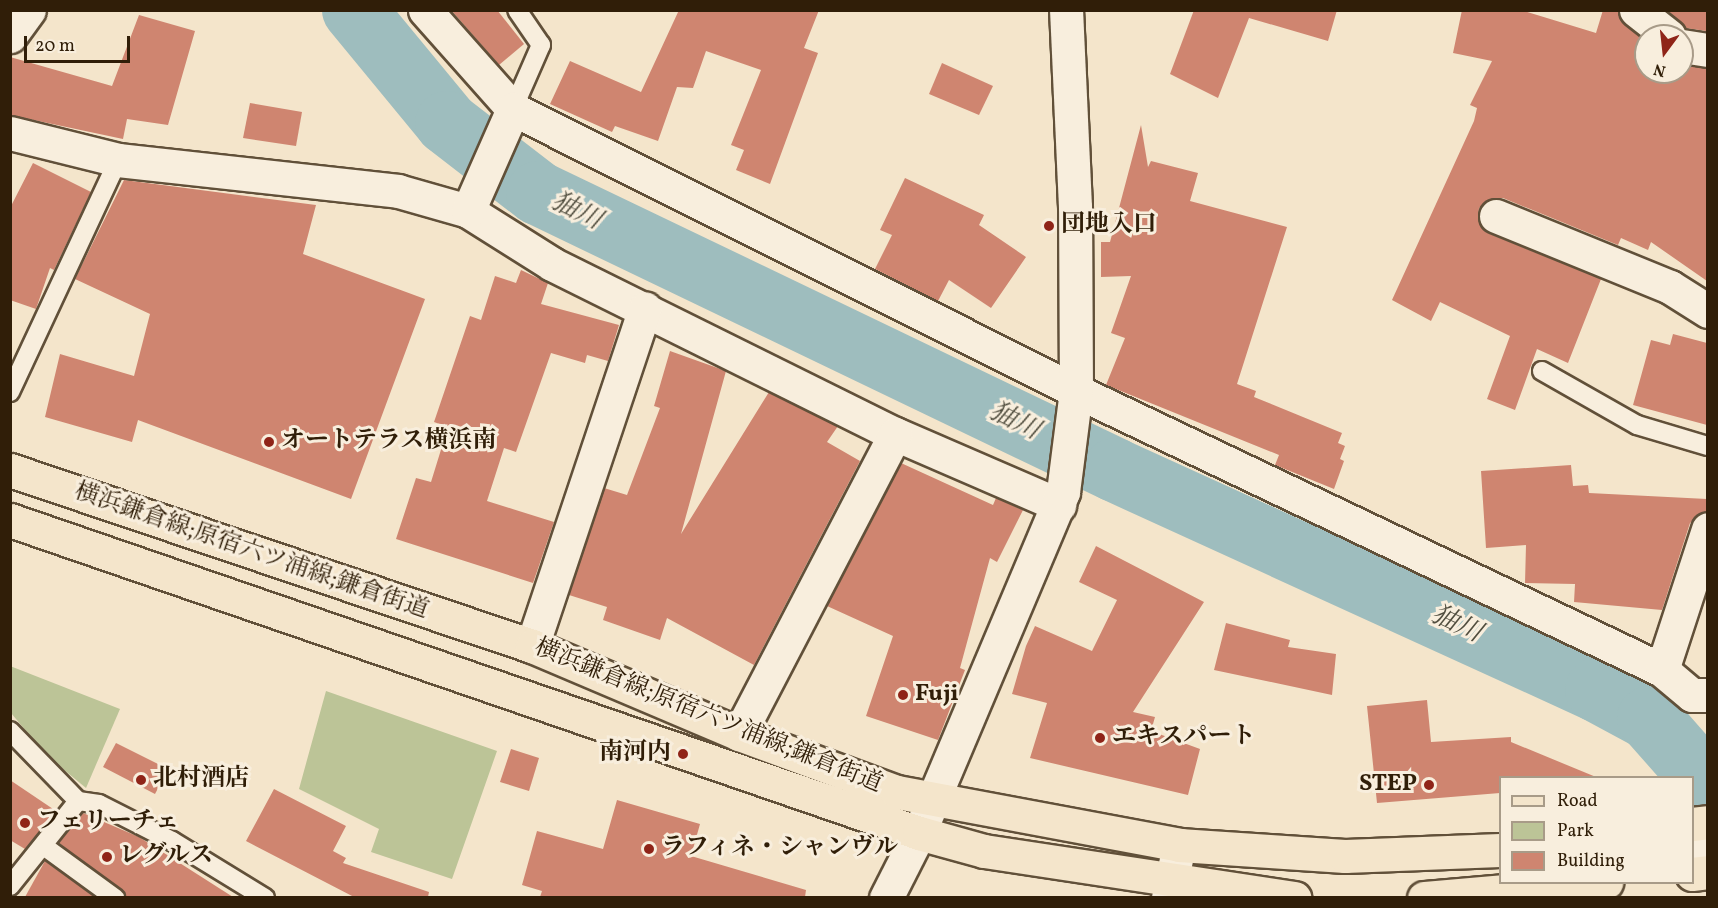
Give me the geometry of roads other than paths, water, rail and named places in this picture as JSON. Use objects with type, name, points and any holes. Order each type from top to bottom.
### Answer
[{"type":"main road","name":"横浜鎌倉線;原宿六ツ浦線;鎌倉街道","points":[[10,470],[532,646],[739,734],[897,792],[1179,845],[1345,856],[1499,850]]},
{"type":"main road","name":"横浜鎌倉線;原宿六ツ浦線;鎌倉街道","points":[[10,520],[919,833],[984,851],[1171,890],[1294,897]]},
{"type":"main road","points":[[1424,897],[1582,884]]},
{"type":"street","points":[[10,36],[29,10]]},
{"type":"street","points":[[425,10],[511,114],[1075,397],[1662,670],[1692,695],[1707,695]]},
{"type":"street","points":[[886,897],[919,833],[1061,499],[1075,397],[1076,207],[1066,10]]},
{"type":"street","points":[[1636,10],[1654,24]]},
{"type":"street","points":[[470,203],[511,114]]},
{"type":"street","points":[[10,133],[118,160],[398,191],[470,203],[552,264],[645,308],[895,434],[1061,499]]},
{"type":"street","points":[[1496,216],[1670,287],[1707,311]]},
{"type":"street","points":[[532,646],[645,308]]},
{"type":"street","points":[[739,734],[895,434]]},
{"type":"street","points":[[1662,670],[1707,529]]},
{"type":"street","points":[[1699,823],[1707,861]]},
{"type":"street","points":[[1171,890],[1179,845]]},
{"type":"lane","points":[[511,114],[541,45],[517,10]]},
{"type":"lane","points":[[10,392],[118,160]]},
{"type":"lane","points":[[1542,372],[1637,425],[1707,446]]},
{"type":"lane","points":[[10,731],[78,801],[99,804],[172,841],[265,897]]},
{"type":"lane","points":[[10,886],[45,847],[78,801]]},
{"type":"lane","points":[[45,847],[115,897]]},
{"type":"waterway","name":"㹨川","points":[[354,10],[447,123],[538,193],[1115,470],[1597,690],[1649,718],[1708,785]]},
{"type":"place","name":"団地入口","points":[[1049,226]]},
{"type":"place","name":"オートテラス横浜南","points":[[269,442]]},
{"type":"place","name":"Fuji","points":[[903,695]]},
{"type":"place","name":"エキスパート","points":[[1100,738]]},
{"type":"place","name":"南河内","points":[[683,754]]},
{"type":"place","name":"北村酒店","points":[[141,780]]},
{"type":"place","name":"STEP","points":[[1429,785]]},
{"type":"place","name":"フェリーチェ","points":[[25,823]]},
{"type":"place","name":"ラフィネ・シャンヴル","points":[[649,849]]},
{"type":"place","name":"レグルス","points":[[107,857]]}]
